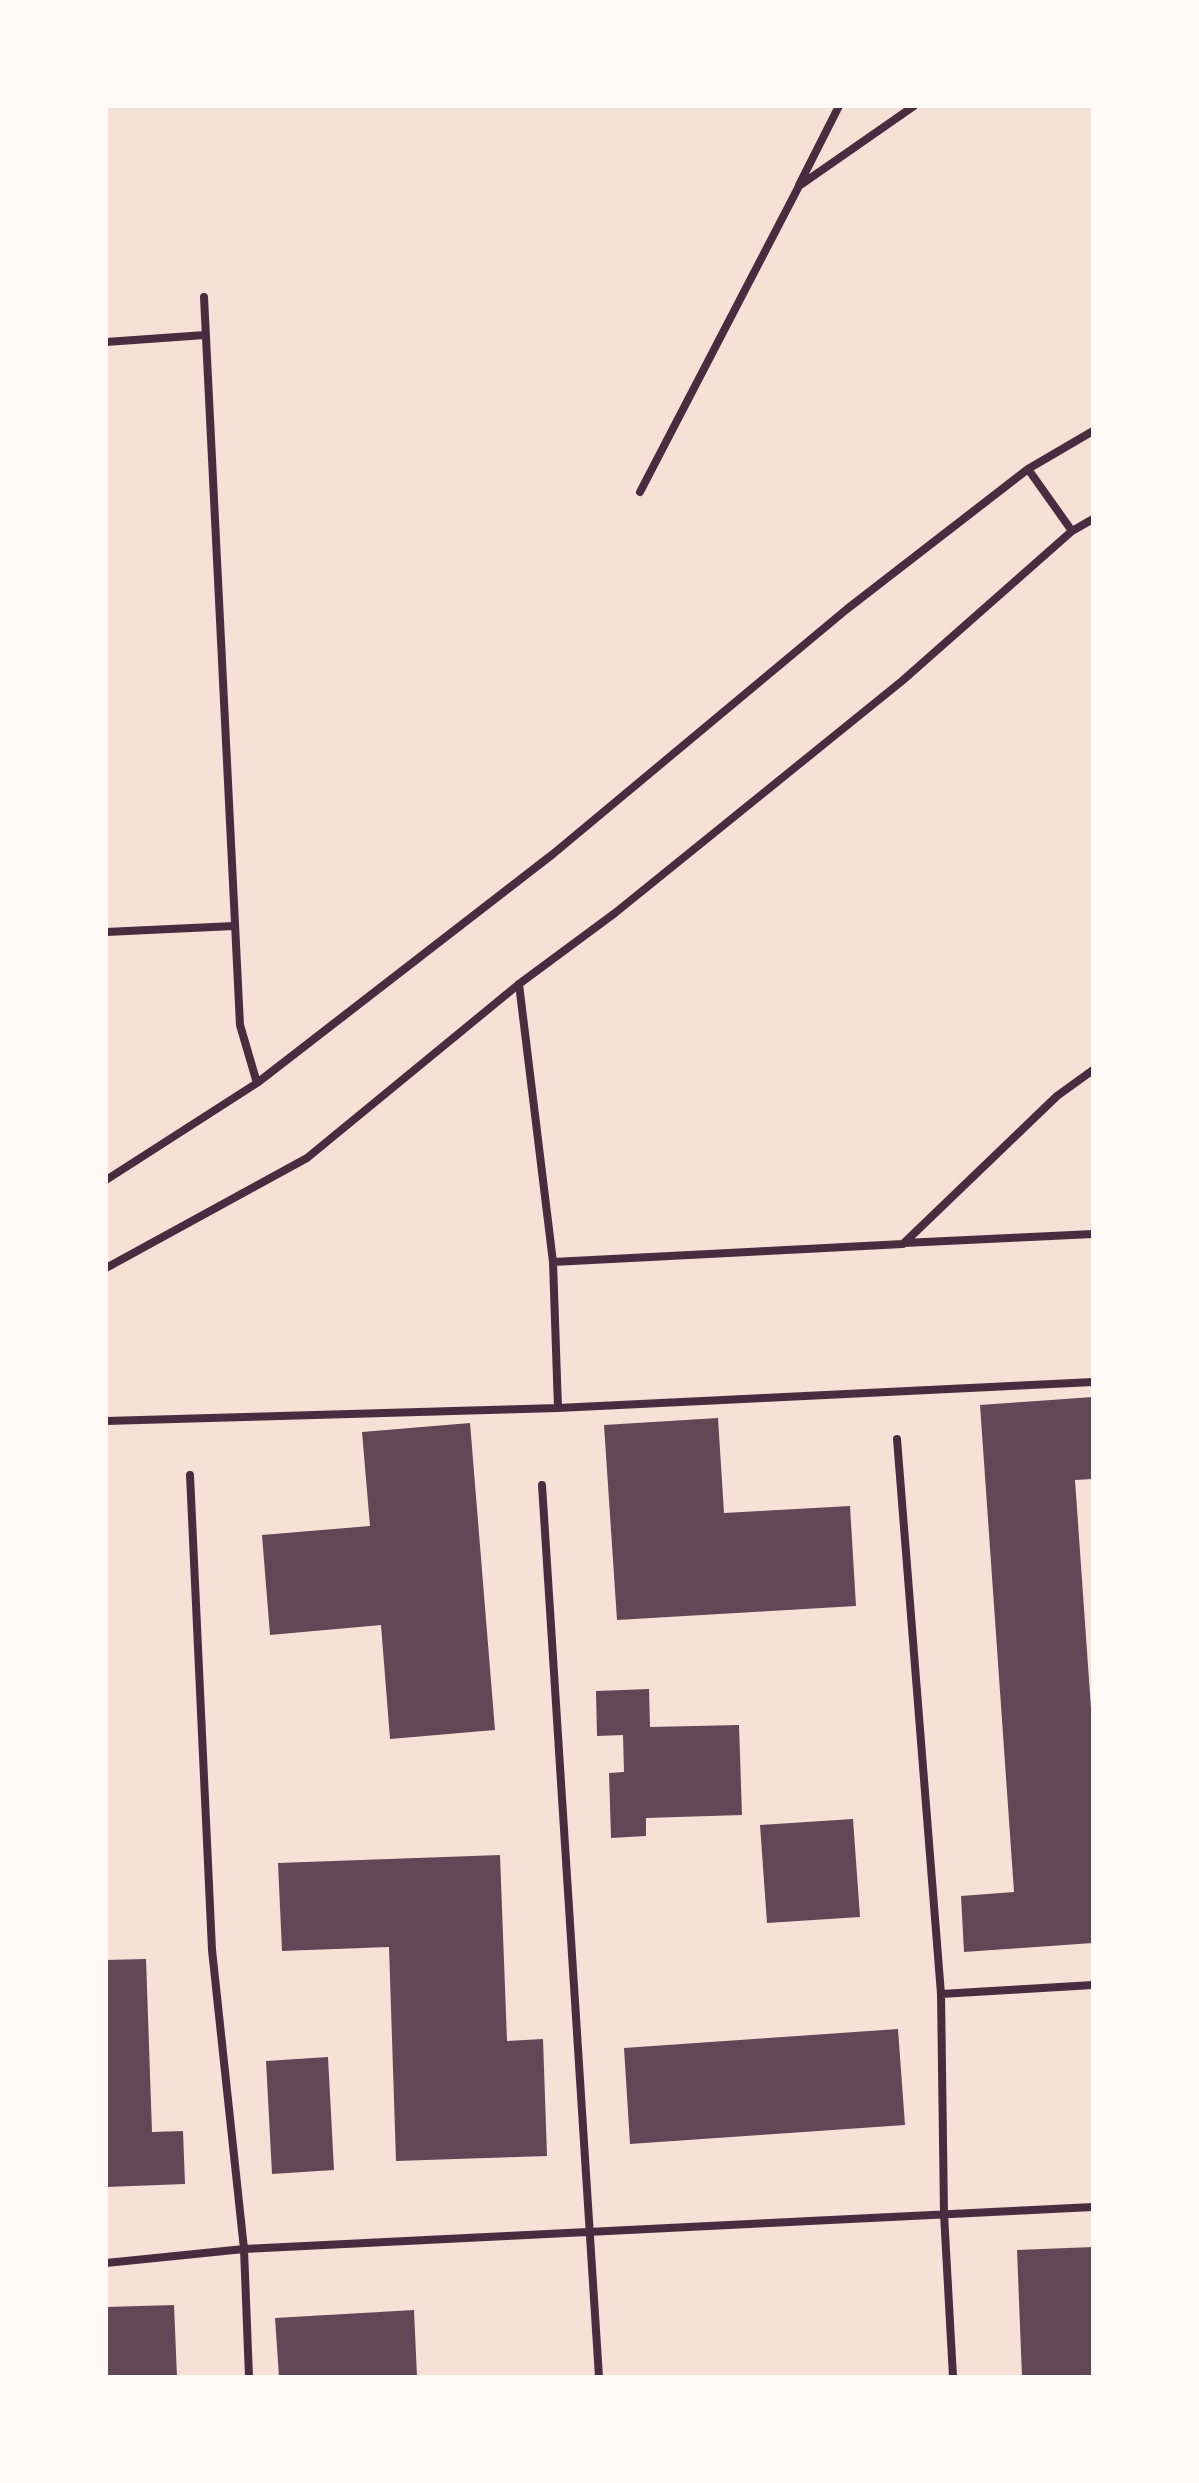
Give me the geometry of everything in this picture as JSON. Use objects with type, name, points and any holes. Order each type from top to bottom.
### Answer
[{"type":"street","points":[[640,492],[839,106]]},
{"type":"street","points":[[799,186],[914,106]]},
{"type":"street","points":[[204,297],[240,1025],[257,1083]]},
{"type":"street","points":[[106,342],[205,335]]},
{"type":"street","points":[[106,1180],[257,1083],[553,854],[847,609],[1028,469],[1093,431]]},
{"type":"street","points":[[1028,469],[1072,531]]},
{"type":"street","points":[[106,1268],[307,1158],[519,984],[615,913],[902,681],[1072,531],[1093,519]]},
{"type":"street","points":[[106,932],[234,926]]},
{"type":"street","points":[[519,984],[553,1262],[558,1408]]},
{"type":"street","points":[[903,1244],[1057,1096],[1093,1070]]},
{"type":"street","points":[[553,1262],[1093,1234]]},
{"type":"street","points":[[106,1421],[558,1408],[1093,1382]]},
{"type":"street","points":[[897,1439],[941,1994],[944,2214],[953,2377]]},
{"type":"street","points":[[190,1475],[212,1950],[244,2249],[249,2377]]},
{"type":"street","points":[[542,1485],[599,2377]]},
{"type":"street","points":[[941,1994],[1093,1985]]},
{"type":"street","points":[[106,2263],[244,2249],[1093,2207]]},
{"type":"building","points":[[1093,1397],[1093,1479],[1075,1480],[1093,1737],[1093,1943],[964,1952],[961,1896],[1014,1892],[980,1405]]},
{"type":"building","points":[[718,1418],[724,1513],[850,1506],[856,1606],[617,1620],[604,1425]]},
{"type":"building","points":[[470,1423],[495,1730],[390,1739],[381,1625],[270,1635],[262,1535],[370,1526],[362,1432]]},
{"type":"building","points":[[649,1689],[650,1727],[739,1725],[742,1815],[646,1818],[646,1836],[611,1838],[609,1773],[624,1772],[623,1735],[597,1736],[596,1691]]},
{"type":"building","points":[[853,1819],[860,1917],[767,1923],[760,1825]]},
{"type":"building","points":[[500,1855],[507,2041],[543,2039],[547,2156],[396,2161],[389,1947],[282,1951],[278,1863]]},
{"type":"building","points":[[146,1959],[152,2132],[183,2131],[185,2184],[106,2187],[106,1960]]},
{"type":"building","points":[[898,2029],[905,2125],[630,2144],[624,2048]]},
{"type":"building","points":[[328,2057],[334,2170],[272,2174],[266,2061]]},
{"type":"building","points":[[1093,2247],[1093,2377],[1022,2377],[1017,2250]]},
{"type":"building","points":[[174,2305],[177,2377],[106,2377],[106,2307]]},
{"type":"building","points":[[414,2310],[417,2377],[279,2377],[275,2318]]}]
